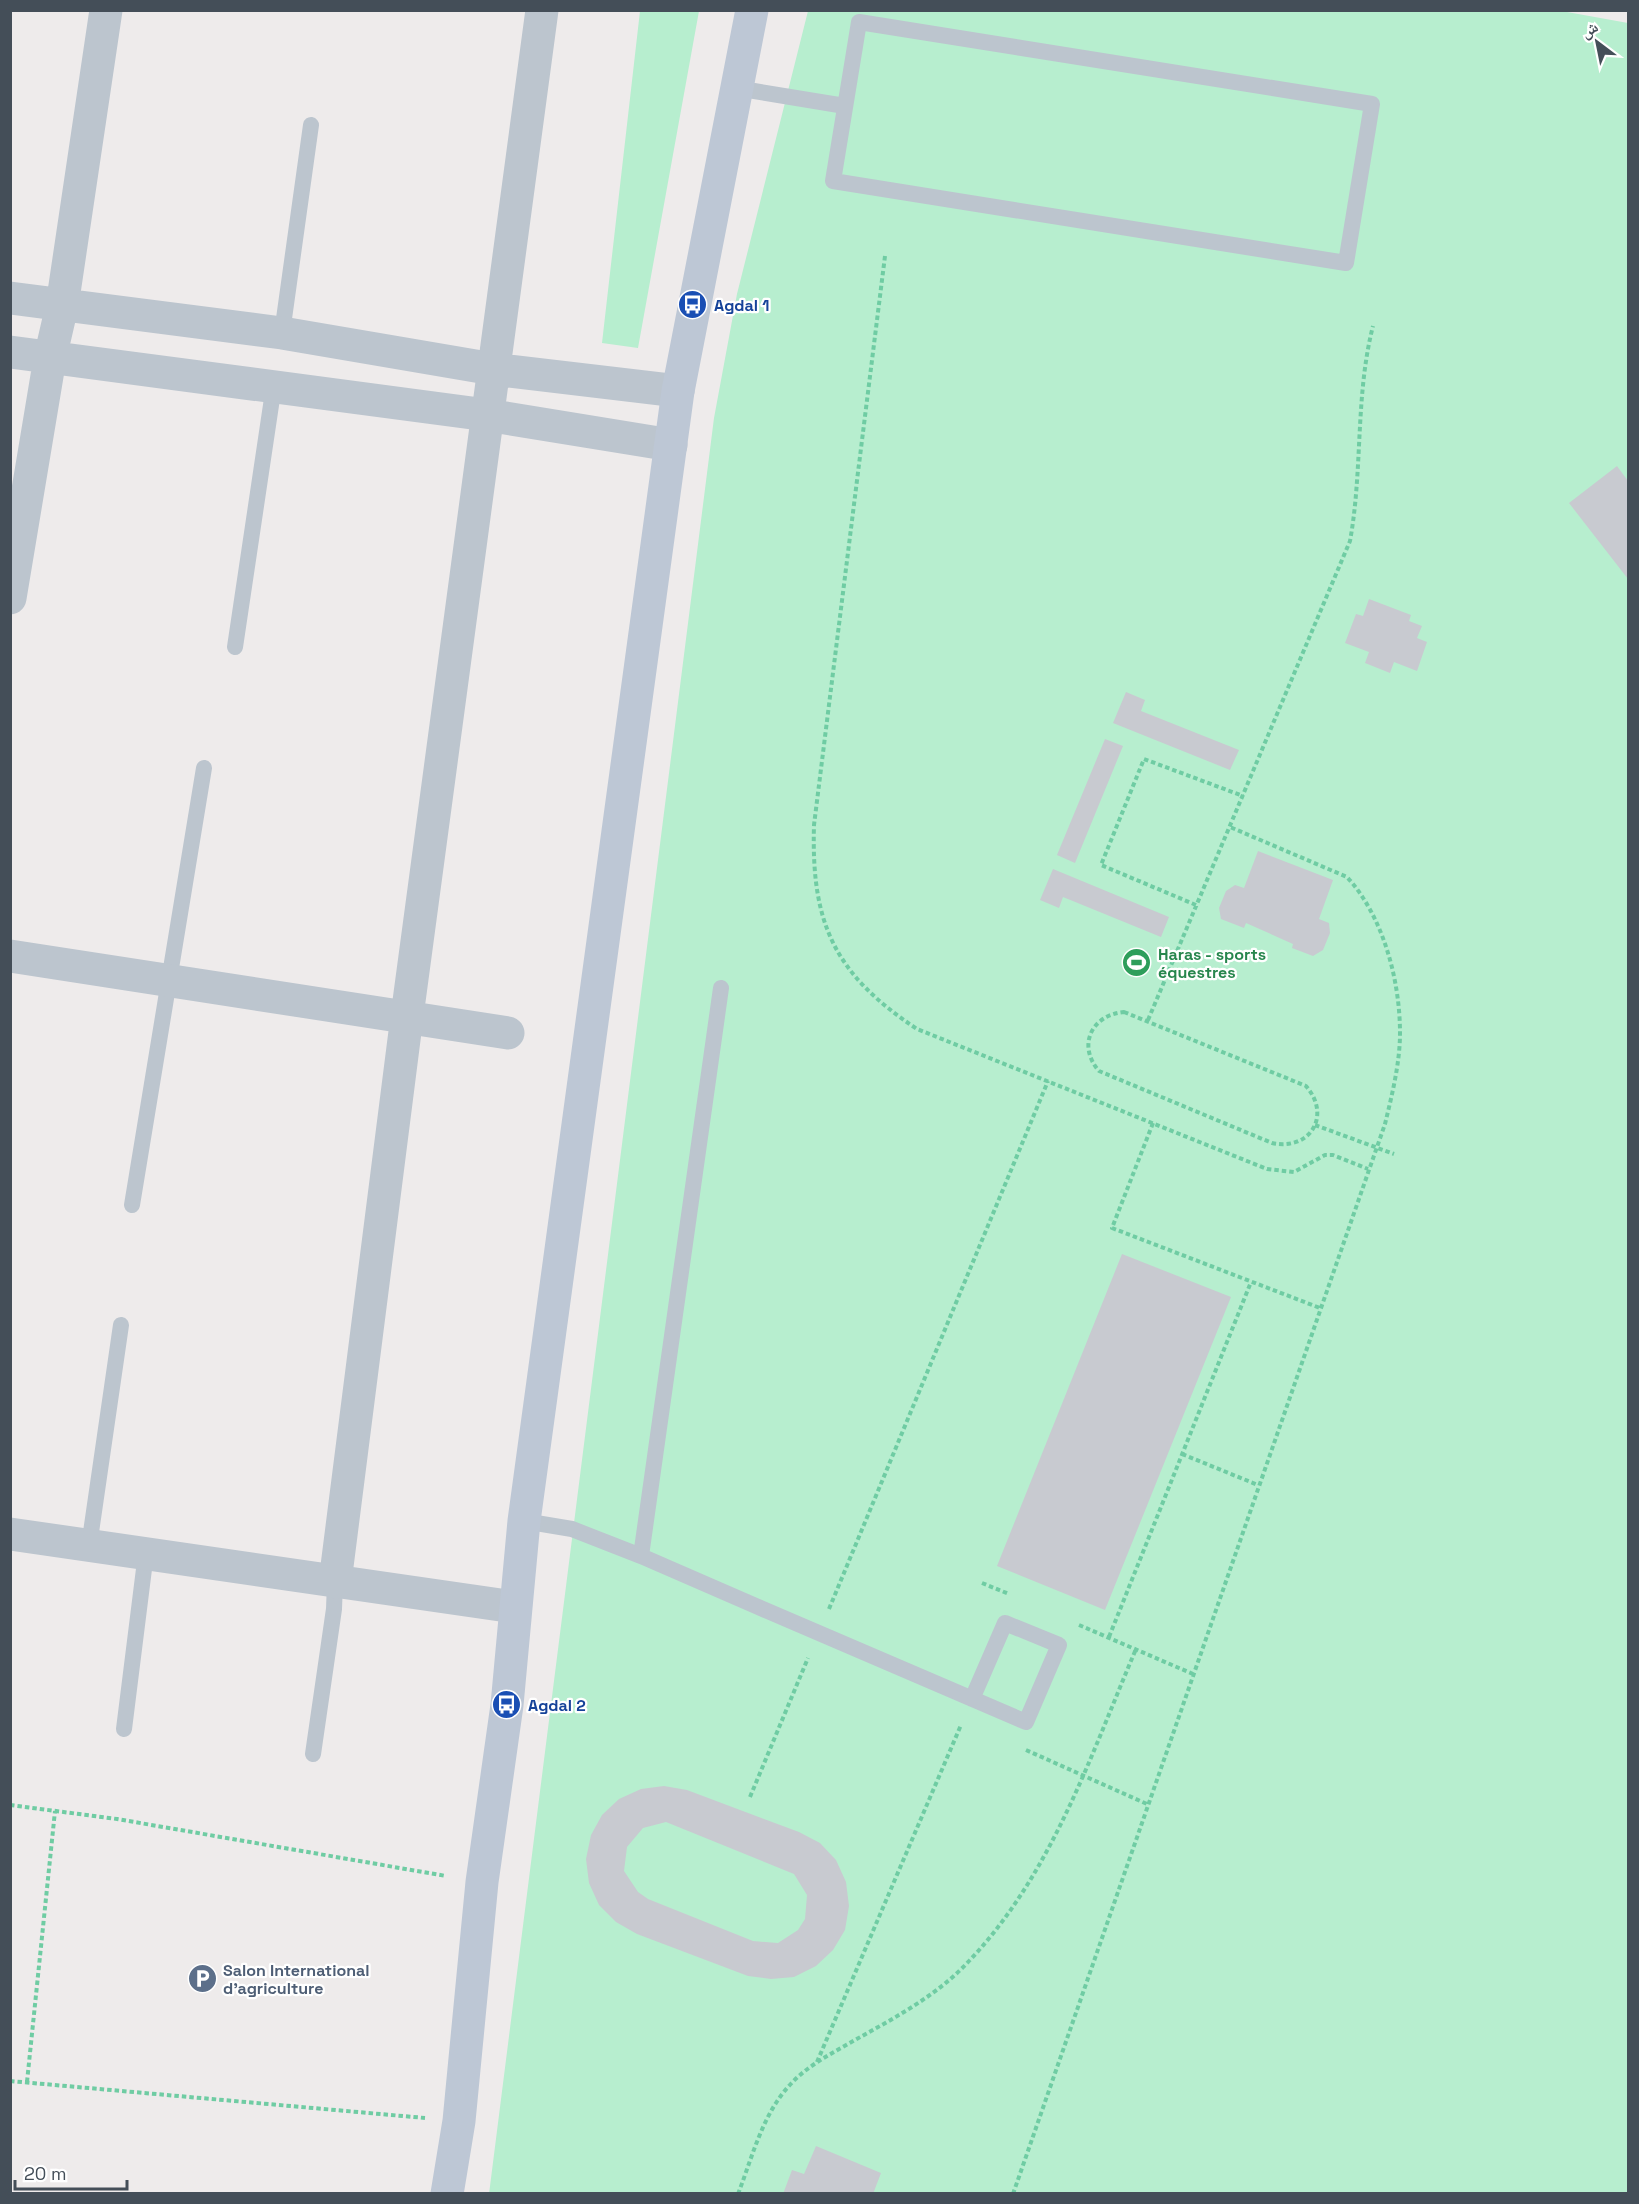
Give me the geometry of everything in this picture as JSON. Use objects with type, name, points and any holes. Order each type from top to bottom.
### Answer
[{"type":"main road","points":[[447,2193],[459,2121],[482,1882],[507,1705],[514,1607],[524,1521],[678,391],[752,10]]},
{"type":"street","points":[[10,598],[50,358],[62,306],[106,10]]},
{"type":"street","points":[[334,1582],[407,1016],[542,10]]},
{"type":"street","points":[[10,298],[282,333],[493,369],[678,391]]},
{"type":"street","points":[[10,351],[487,414],[671,445]]},
{"type":"street","points":[[10,956],[168,978],[508,1033]]},
{"type":"street","points":[[10,1534],[514,1607]]},
{"type":"lane","points":[[859,22],[1372,104],[1346,263],[833,181],[845,106],[859,22]]},
{"type":"lane","points":[[736,88],[845,106]]},
{"type":"lane","points":[[282,333],[311,125]]},
{"type":"lane","points":[[235,647],[274,385]]},
{"type":"lane","points":[[132,1205],[204,768]]},
{"type":"lane","points":[[641,1556],[721,988]]},
{"type":"lane","points":[[89,1546],[122,1325]]},
{"type":"lane","points":[[524,1521],[572,1529],[641,1556],[972,1699],[1026,1722],[1059,1645],[1005,1623],[972,1699]]},
{"type":"lane","points":[[124,1729],[146,1553]]},
{"type":"lane","points":[[313,1754],[334,1610],[334,1582]]},
{"type":"path","points":[[885,256],[814,825],[813,868],[817,899],[825,930],[842,958],[890,1011],[917,1029],[1267,1169],[1294,1172],[1325,1155],[1333,1155],[1368,1170]]},
{"type":"path","points":[[1148,1020],[1350,541],[1356,511],[1365,357],[1373,326]]},
{"type":"path","points":[[1196,905],[1101,865],[1144,759],[1243,796]]},
{"type":"path","points":[[1013,2193],[1376,1148],[1393,1091],[1400,1033],[1392,972],[1375,922],[1355,886],[1347,877],[1230,827]]},
{"type":"path","points":[[1124,1012],[1148,1020],[1306,1086],[1317,1102],[1315,1125],[1303,1140],[1293,1144],[1272,1143],[1099,1071],[1088,1054],[1090,1034],[1095,1024],[1113,1013],[1124,1012]]},
{"type":"path","points":[[750,1797],[1048,1081]]},
{"type":"path","points":[[1153,1123],[1112,1228],[1320,1308]]},
{"type":"path","points":[[1315,1125],[1394,1154]]},
{"type":"path","points":[[1109,1638],[1251,1282]]},
{"type":"path","points":[[1182,1454],[1258,1485]]},
{"type":"path","points":[[982,1583],[1014,1596]]},
{"type":"path","points":[[1077,1624],[1193,1674]]},
{"type":"path","points":[[738,2193],[772,2109],[788,2087],[817,2062],[916,2005],[968,1963],[988,1940],[1035,1874],[1083,1775],[1136,1649]]},
{"type":"path","points":[[817,2062],[972,1699]]},
{"type":"path","points":[[1017,1746],[1148,1804]]},
{"type":"path","points":[[10,1805],[129,1821],[482,1882]]},
{"type":"path","points":[[27,2082],[55,1811]]},
{"type":"path","points":[[10,2081],[459,2121]]},
{"type":"green space","name":"Haras - sports équestres","points":[[1556,10],[1628,23],[1628,2193],[489,2194],[714,418],[737,294],[808,11]]},
{"type":"green space","points":[[640,11],[699,11],[638,348],[602,343]]},
{"type":"building","points":[[1617,466],[1628,481],[1628,579],[1569,503]]},
{"type":"building","points":[[1369,599],[1411,615],[1409,621],[1422,626],[1417,638],[1427,642],[1417,671],[1394,662],[1390,673],[1365,663],[1369,652],[1345,643],[1356,614],[1363,616]]},
{"type":"building","points":[[1126,692],[1145,700],[1141,711],[1239,750],[1230,770],[1113,723]]},
{"type":"building","points":[[1105,739],[1123,746],[1075,863],[1057,855]]},
{"type":"building","points":[[1258,851],[1333,880],[1319,919],[1329,923],[1330,933],[1323,950],[1313,956],[1292,948],[1293,944],[1246,923],[1244,928],[1221,919],[1219,908],[1226,891],[1235,885],[1244,888]]},
{"type":"building","points":[[1053,869],[1169,917],[1161,937],[1063,897],[1059,908],[1040,900]]},
{"type":"building","points":[[1122,1254],[1231,1297],[1105,1610],[997,1566]]},
{"type":"building","points":[[664,1786],[687,1790],[799,1832],[820,1843],[836,1860],[846,1882],[849,1906],[845,1930],[833,1950],[816,1966],[794,1977],[771,1979],[748,1976],[637,1934],[616,1922],[599,1905],[589,1883],[586,1859],[591,1835],[602,1815],[619,1799],[641,1789]],"holes":[[[666,1822],[794,1874],[807,1895],[805,1919],[798,1930],[778,1943],[753,1941],[648,1899],[638,1892],[624,1871],[627,1847],[643,1828]]]},
{"type":"building","points":[[816,2146],[881,2173],[873,2194],[783,2194],[792,2170],[804,2174]]},
{"type":"place","name":"Agdal 1","points":[[693,305]]},
{"type":"place","name":"Haras - sports équestres","points":[[1137,963]]},
{"type":"place","name":"Agdal 2","points":[[507,1705]]},
{"type":"place","name":"Salon International d'agriculture","points":[[202,1979]]}]
